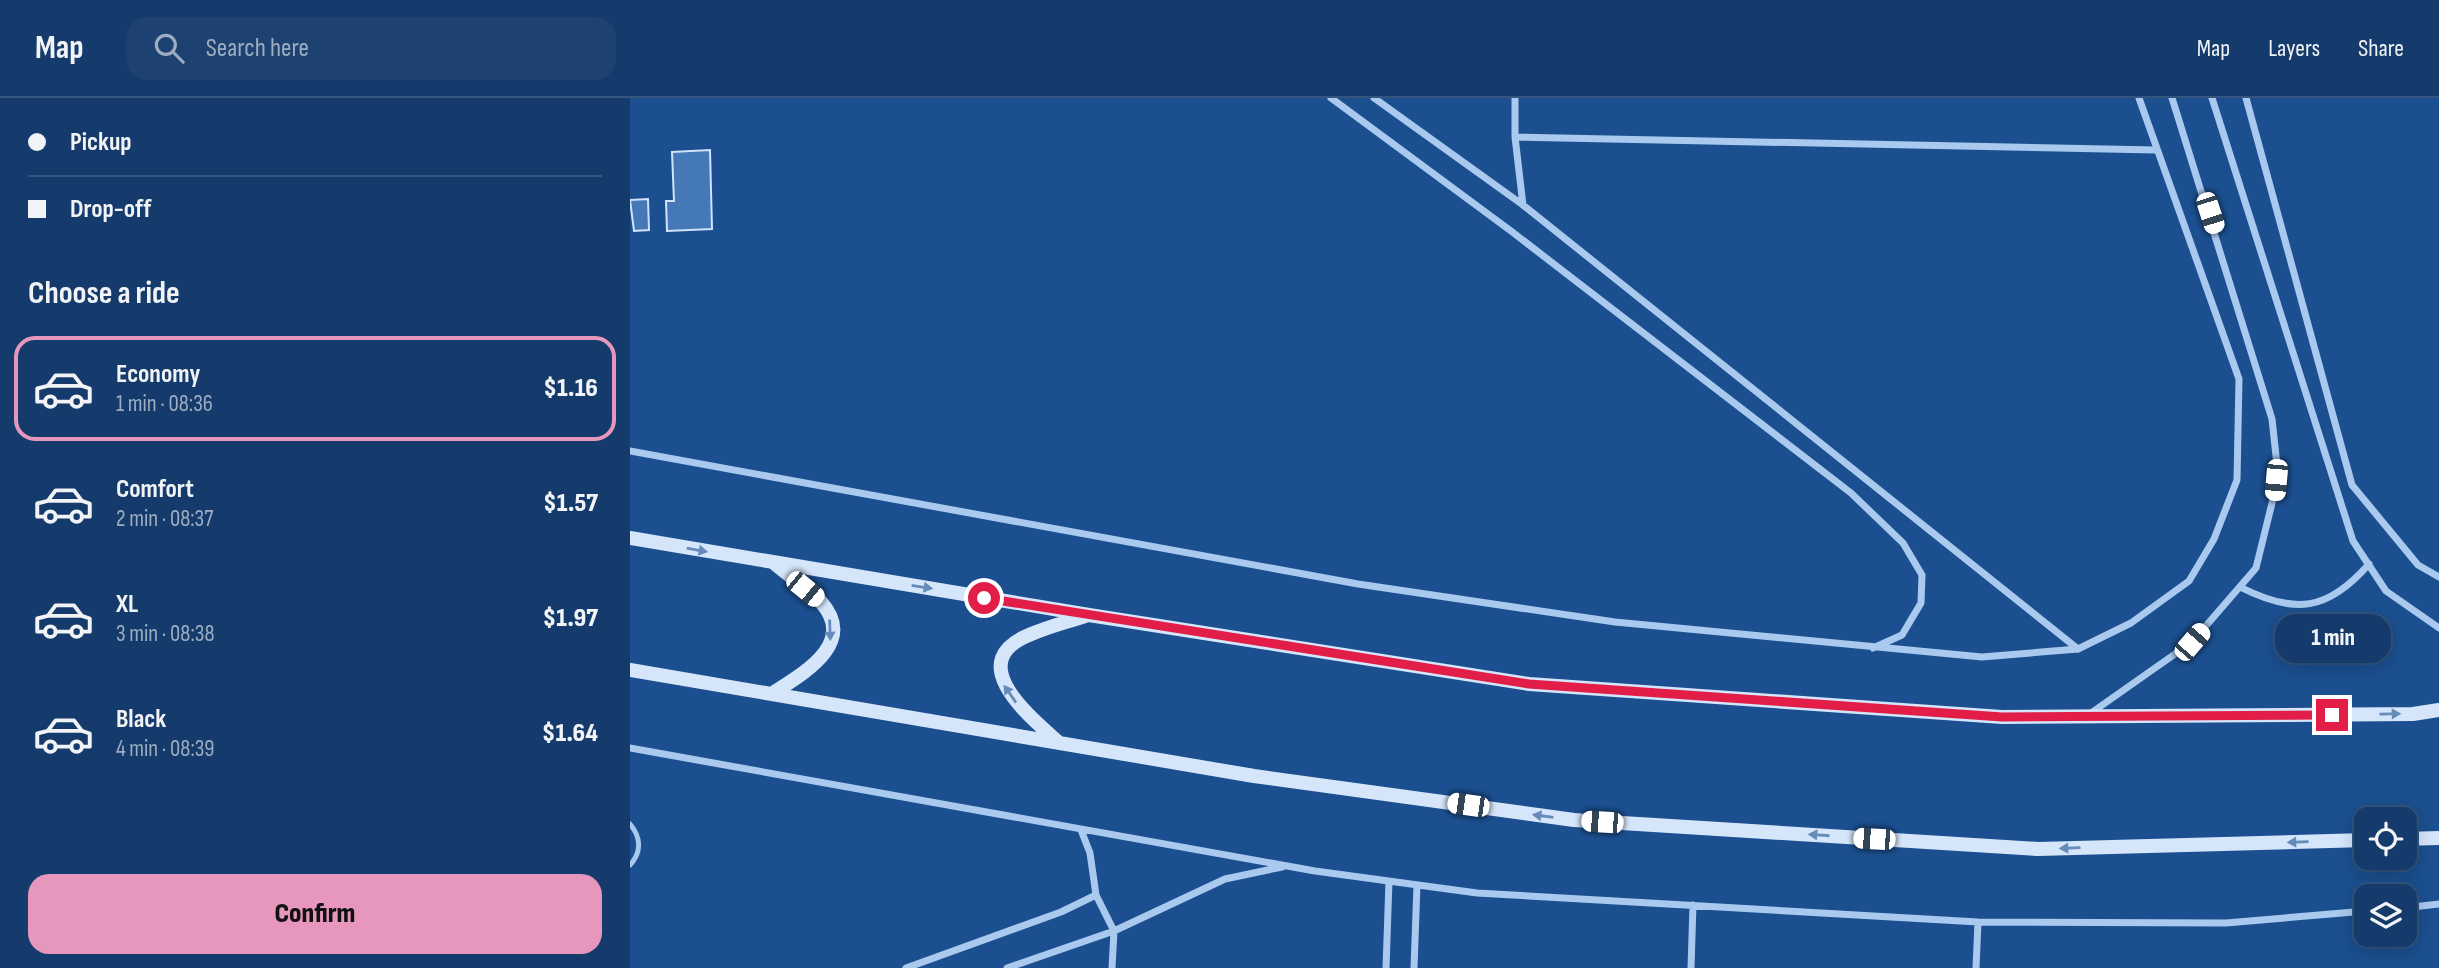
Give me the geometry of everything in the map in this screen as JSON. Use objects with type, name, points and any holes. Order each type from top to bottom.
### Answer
[{"type":"main road","points":[[630,538],[1089,615],[1529,684],[2002,717],[2413,714],[2439,710]]},
{"type":"main road","points":[[773,563],[821,602],[829,614],[832,631],[830,645],[824,657],[773,693]]},
{"type":"main road","points":[[1058,742],[1012,698],[1003,684],[1001,669],[1010,647],[1027,635],[1089,615]]},
{"type":"main road","points":[[630,670],[1254,776],[1574,820],[2038,849],[2354,840]]},
{"type":"main road","points":[[2417,839],[2439,838]]},
{"type":"street","points":[[1331,98],[1511,231],[1851,493],[1903,542],[1922,575],[1921,603],[1902,635],[1872,648]]},
{"type":"street","points":[[1374,98],[1523,205],[2078,649]]},
{"type":"street","points":[[1516,98],[1514,138],[1523,205]]},
{"type":"street","points":[[630,451],[1358,584],[1615,622],[1982,657],[2078,649],[2131,623],[2189,581],[2214,539],[2237,480],[2238,379],[2155,150],[2139,98]]},
{"type":"street","points":[[2086,717],[2192,642],[2241,587],[2256,568],[2274,495],[2277,465],[2272,419],[2172,98]]},
{"type":"street","points":[[2212,98],[2353,541],[2386,591],[2439,628]]},
{"type":"street","points":[[2246,98],[2352,485],[2418,565],[2439,577]]},
{"type":"street","points":[[1514,138],[2155,150]]},
{"type":"street","points":[[2241,587],[2260,597],[2290,605],[2307,605],[2344,591],[2369,564]]},
{"type":"street","points":[[630,748],[1286,866],[1477,893],[1978,922],[2226,923],[2354,912]]},
{"type":"street","points":[[1081,830],[1090,853],[1096,895],[1114,931],[1112,968]]},
{"type":"street","points":[[1007,968],[1114,931],[1225,879],[1286,866]]},
{"type":"street","points":[[1386,968],[1389,881]]},
{"type":"street","points":[[1414,968],[1417,885]]},
{"type":"street","points":[[906,968],[1061,912],[1096,895]]},
{"type":"street","points":[[2417,907],[2439,904]]},
{"type":"street","points":[[1691,968],[1693,905]]},
{"type":"street","points":[[1976,968],[1978,922]]},
{"type":"lane","points":[[630,824],[638,833],[640,849],[630,865]]},
{"type":"building","points":[[710,150],[712,229],[667,231],[666,201],[674,201],[672,152]]},
{"type":"building","points":[[648,199],[649,230],[634,231],[630,200]]},
{"type":"route","points":[[984,598],[1529,684],[2002,717],[2332,715]]}]
